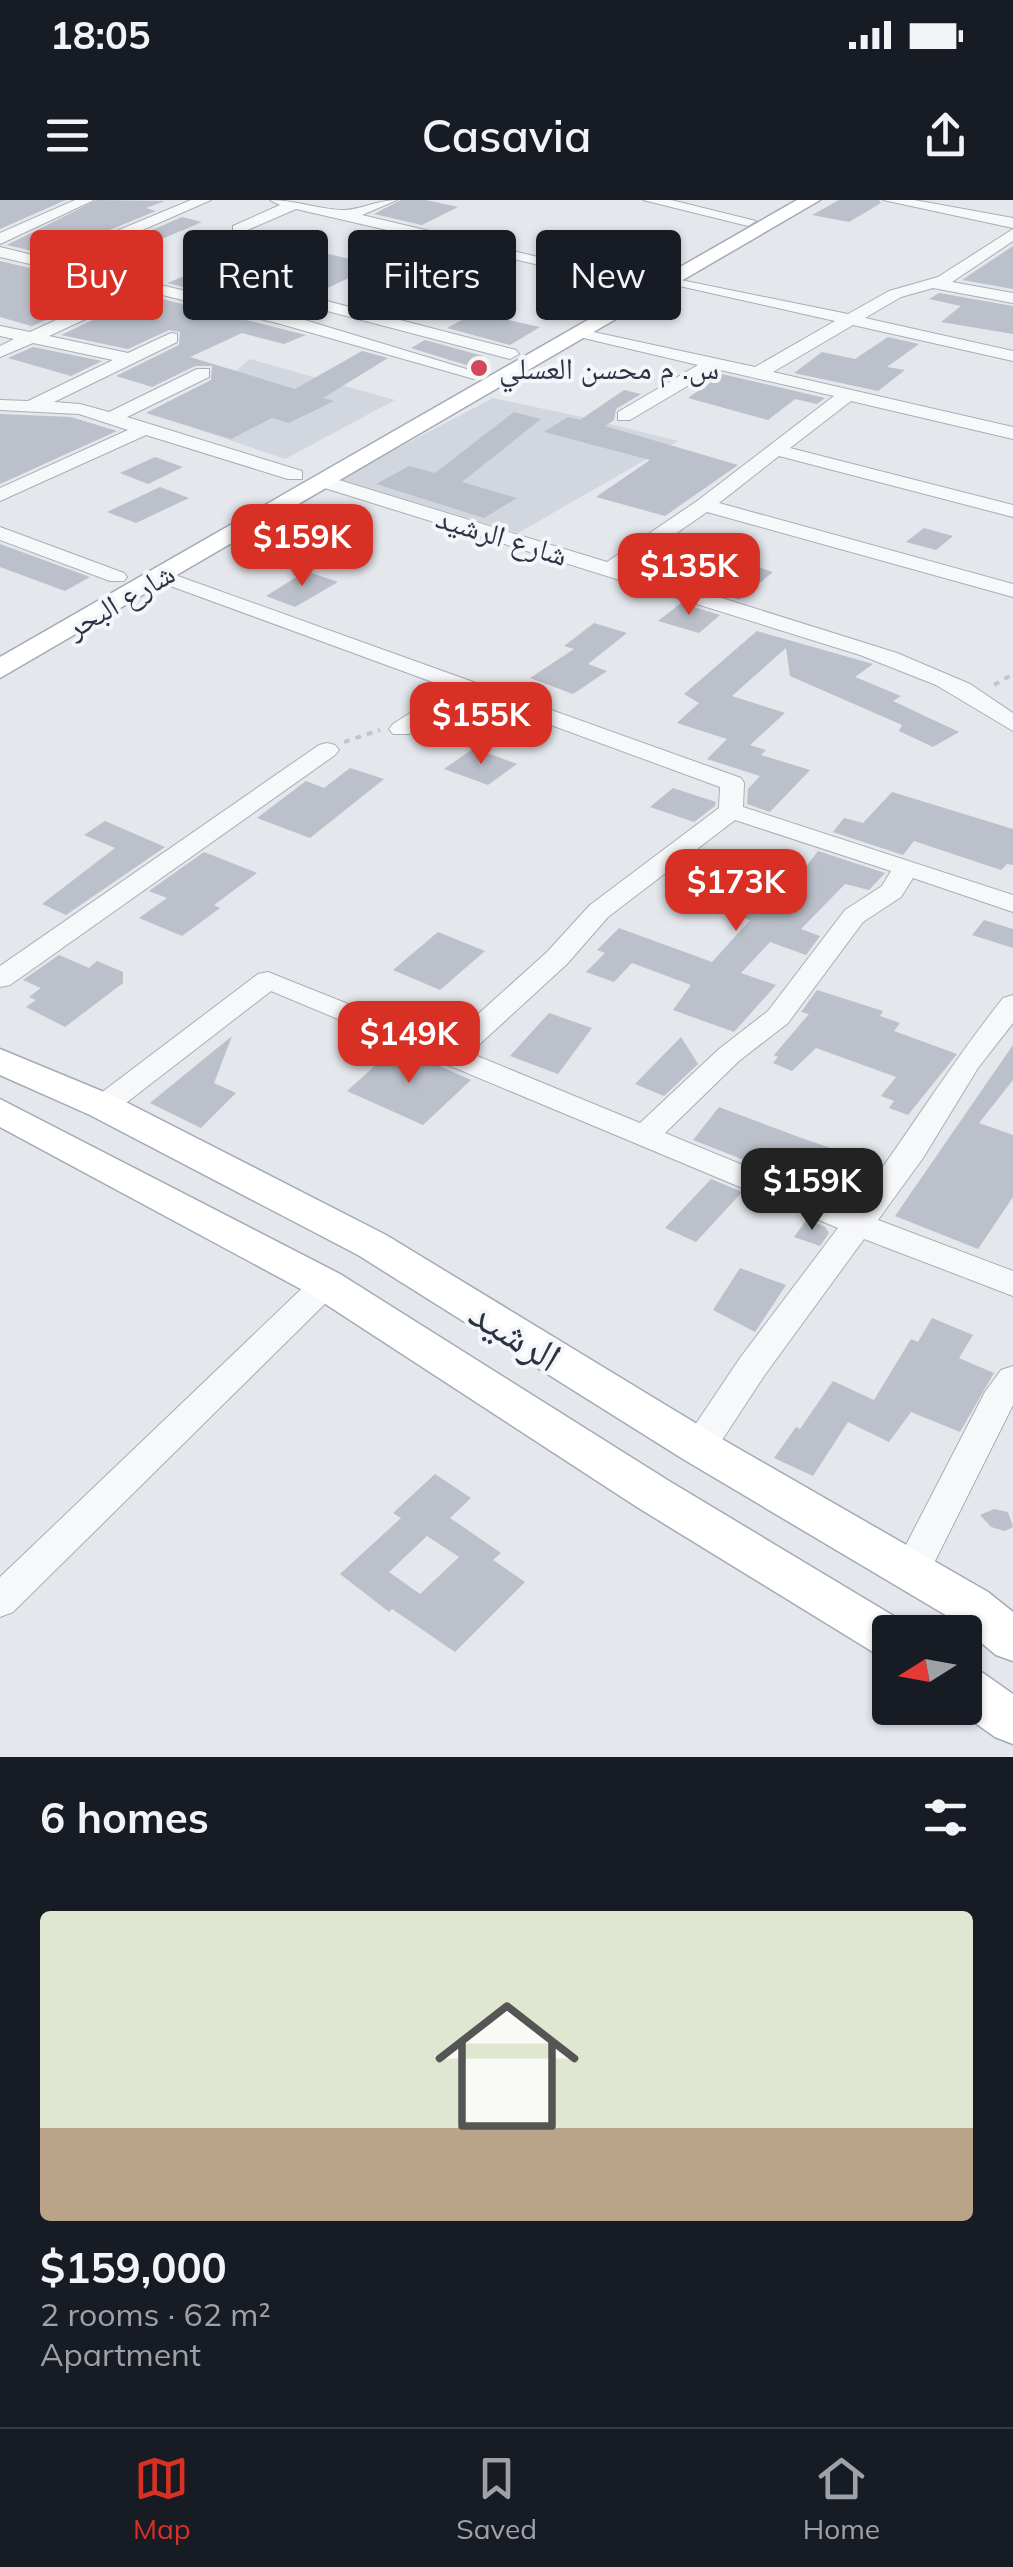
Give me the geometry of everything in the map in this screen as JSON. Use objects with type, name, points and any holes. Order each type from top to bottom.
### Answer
[{"type":"main road","name":"شارع البحر","points":[[681,260],[785,200]]},
{"type":"main road","name":"شارع البحر","points":[[681,275],[812,200]]},
{"type":"main road","name":"شارع البحر","points":[[0,669],[161,576],[406,412],[573,320]]},
{"type":"main road","name":"شارع البحر","points":[[0,641],[117,577],[431,418],[602,320]]},
{"type":"main road","points":[[406,412],[431,418]]},
{"type":"main road","name":"الرشيد","points":[[0,1061],[102,1106],[372,1244],[699,1447],[971,1606],[1013,1640]]},
{"type":"main road","name":"الرشيد","points":[[0,1111],[326,1284],[653,1494],[872,1627]]},
{"type":"main road","points":[[982,1700],[1013,1722]]},
{"type":"street","points":[[0,238],[87,200]]},
{"type":"street","points":[[131,230],[204,200]]},
{"type":"street","points":[[277,200],[536,260]]},
{"type":"street","points":[[347,216],[390,200]]},
{"type":"street","points":[[650,200],[748,222]]},
{"type":"street","points":[[890,200],[1013,223]]},
{"type":"street","points":[[949,212],[968,200]]},
{"type":"street","points":[[238,229],[306,204]]},
{"type":"street","points":[[756,374],[908,287],[944,280],[1013,234]]},
{"type":"street","points":[[0,252],[30,260]]},
{"type":"street","points":[[681,282],[1013,356]]},
{"type":"street","points":[[932,283],[1013,298]]},
{"type":"street","points":[[163,291],[282,319],[474,374]]},
{"type":"street","points":[[328,307],[510,354]]},
{"type":"street","points":[[36,338],[38,332],[66,320]]},
{"type":"street","points":[[0,331],[129,358]]},
{"type":"street","points":[[581,332],[1013,434]]},
{"type":"street","points":[[0,352],[36,338]]},
{"type":"street","points":[[34,405],[171,338]]},
{"type":"street","points":[[624,416],[712,364]]},
{"type":"street","points":[[110,418],[203,373]]},
{"type":"street","points":[[611,569],[704,505],[847,395]]},
{"type":"street","name":"شارع الرشيد","points":[[0,405],[80,409],[611,569],[938,674],[978,695],[1013,724]]},
{"type":"street","points":[[0,496],[144,429]]},
{"type":"street","points":[[777,450],[1013,512]]},
{"type":"street","points":[[704,505],[1013,591]]},
{"type":"street","points":[[0,533],[117,577]]},
{"type":"street","points":[[161,576],[732,783],[731,811]]},
{"type":"street","points":[[401,729],[466,688]]},
{"type":"street","points":[[0,979],[327,750]]},
{"type":"street","points":[[731,811],[1013,904]]},
{"type":"street","points":[[448,1056],[557,958],[599,911],[731,811]]},
{"type":"street","points":[[645,1136],[729,1056],[778,1017],[854,916],[892,892],[906,868]]},
{"type":"street","points":[[102,1106],[268,980],[857,1224],[1013,1284]]},
{"type":"street","points":[[699,1447],[912,1151],[967,1063],[1013,1004]]},
{"type":"street","points":[[0,1602],[326,1284]]},
{"type":"street","points":[[911,1572],[997,1402],[1013,1379]]},
{"type":"path","points":[[327,750],[372,730],[401,729]]},
{"type":"shaded area","points":[[250,359],[395,400],[285,459],[147,412],[236,371]]},
{"type":"shaded area","points":[[493,398],[678,441],[518,533],[339,479]]},
{"type":"building","points":[[0,200],[66,200],[0,229]]},
{"type":"building","points":[[97,200],[165,201],[146,208],[156,211],[110,230],[37,230]]},
{"type":"building","points":[[401,200],[426,200],[458,207],[422,225],[374,214]]},
{"type":"building","points":[[839,200],[881,203],[849,222],[812,215]]},
{"type":"building","points":[[182,217],[202,222],[163,238],[163,230],[152,230]]},
{"type":"building","points":[[30,234],[30,250],[7,245]]},
{"type":"building","points":[[1013,246],[1013,289],[962,280]]},
{"type":"building","points":[[328,254],[348,259],[348,278],[328,288]]},
{"type":"building","points":[[0,261],[30,268],[30,320],[46,320],[28,328],[31,326],[0,317]]},
{"type":"building","points":[[183,277],[183,287],[167,283]]},
{"type":"building","points":[[939,293],[1013,306],[1013,334],[941,322],[961,306],[929,299]]},
{"type":"building","points":[[163,299],[183,304],[183,320],[246,320],[306,335],[284,344],[242,333],[190,357],[295,389],[362,351],[388,358],[323,398],[334,401],[289,423],[272,418],[231,439],[146,413],[211,380],[212,366],[195,366],[152,387],[116,376],[179,345],[180,332],[169,330],[128,349],[61,335],[93,320],[163,320]]},
{"type":"building","points":[[462,320],[508,320],[540,327],[510,345],[447,328]]},
{"type":"building","points":[[888,337],[919,344],[887,367],[905,370],[878,391],[794,373],[822,352],[855,359]]},
{"type":"building","points":[[425,340],[483,356],[466,365],[411,348]]},
{"type":"building","points":[[33,347],[102,361],[71,376],[8,358]]},
{"type":"building","points":[[722,374],[825,398],[817,404],[795,399],[768,420],[688,398]]},
{"type":"building","points":[[624,390],[641,394],[616,409],[614,420],[605,426],[738,465],[665,516],[596,497],[650,460],[544,432],[568,417],[580,420]]},
{"type":"building","points":[[514,412],[541,419],[462,482],[517,498],[484,518],[376,484],[409,466],[435,473]]},
{"type":"building","points":[[0,414],[71,417],[117,431],[0,484]]},
{"type":"building","points":[[155,457],[183,467],[148,484],[120,473]]},
{"type":"building","points":[[160,487],[189,498],[136,523],[107,512]]},
{"type":"building","points":[[924,528],[953,536],[936,550],[906,542]]},
{"type":"building","points":[[0,544],[90,577],[65,591],[0,567]]},
{"type":"building","points":[[723,556],[773,572],[739,600],[690,580]]},
{"type":"building","points":[[306,571],[338,582],[295,607],[266,596]]},
{"type":"building","points":[[681,603],[720,615],[699,633],[658,621]]},
{"type":"building","points":[[594,623],[627,633],[588,664],[607,671],[573,694],[530,678],[574,649],[564,646]]},
{"type":"building","points":[[757,631],[873,664],[855,677],[901,696],[893,701],[959,732],[933,747],[899,731],[902,725],[790,676],[786,648],[732,696],[785,713],[750,745],[766,750],[761,755],[810,770],[770,812],[747,804],[748,789],[760,776],[707,759],[727,739],[677,723],[699,703],[684,694]]},
{"type":"building","points":[[474,748],[517,764],[488,785],[444,769]]},
{"type":"building","points":[[350,768],[384,779],[310,838],[257,818],[306,781],[324,788]]},
{"type":"building","points":[[673,788],[716,802],[715,806],[694,822],[650,807]]},
{"type":"building","points":[[892,792],[1013,829],[1013,865],[1007,864],[1001,870],[914,841],[903,855],[833,832],[844,818],[863,823]]},
{"type":"building","points":[[105,821],[165,847],[66,915],[42,904],[115,848],[84,835]]},
{"type":"building","points":[[818,851],[885,873],[869,890],[845,884],[801,929],[820,936],[806,955],[770,942],[741,973],[776,985],[734,1032],[673,1010],[691,985],[632,963],[614,982],[586,972],[605,953],[597,950],[619,928],[712,962],[750,920],[668,892],[700,858],[788,890]]},
{"type":"building","points":[[204,852],[257,873],[214,905],[220,908],[182,936],[139,918],[167,898],[149,891]]},
{"type":"building","points":[[984,920],[1013,929],[1013,948],[972,935]]},
{"type":"building","points":[[438,932],[485,951],[440,990],[393,970]]},
{"type":"building","points":[[59,955],[89,968],[97,961],[123,972],[123,983],[65,1027],[26,1007],[36,1000],[29,997],[41,988],[23,980]]},
{"type":"building","points":[[817,990],[883,1011],[880,1016],[900,1023],[894,1031],[957,1054],[908,1115],[889,1108],[894,1101],[881,1096],[896,1077],[816,1048],[792,1071],[773,1063],[778,1057],[774,1055],[809,1014],[801,1012]]},
{"type":"building","points":[[549,1013],[592,1028],[558,1074],[510,1056]]},
{"type":"building","points":[[232,1036],[214,1083],[236,1093],[201,1128],[150,1103]]},
{"type":"building","points":[[681,1037],[698,1064],[664,1096],[635,1084]]},
{"type":"building","points":[[1013,1045],[1013,1080],[979,1123],[1013,1135],[1013,1197],[978,1249],[895,1216]]},
{"type":"building","points":[[396,1047],[471,1080],[423,1125],[347,1091]]},
{"type":"building","points":[[719,1107],[875,1163],[849,1201],[693,1140]]},
{"type":"building","points":[[711,1179],[742,1192],[696,1242],[665,1228]]},
{"type":"building","points":[[807,1219],[829,1233],[820,1246],[794,1237]]},
{"type":"building","points":[[740,1268],[786,1285],[755,1332],[713,1310]]},
{"type":"building","points":[[932,1318],[973,1335],[959,1358],[994,1373],[960,1432],[911,1412],[889,1442],[848,1422],[813,1476],[774,1458],[833,1381],[874,1400],[911,1339],[918,1342]]},
{"type":"building","points":[[435,1474],[471,1498],[450,1518],[501,1553],[493,1560],[525,1582],[455,1652],[392,1609],[389,1612],[340,1574],[401,1518],[393,1513]],"holes":[[[427,1536],[459,1557],[420,1594],[389,1572]]]},
{"type":"building","points":[[994,1509],[1008,1512],[1013,1527],[1005,1531],[991,1527],[980,1515]]},
{"type":"place","name":"س. م محسن العسلي","points":[[479,368]]}]
